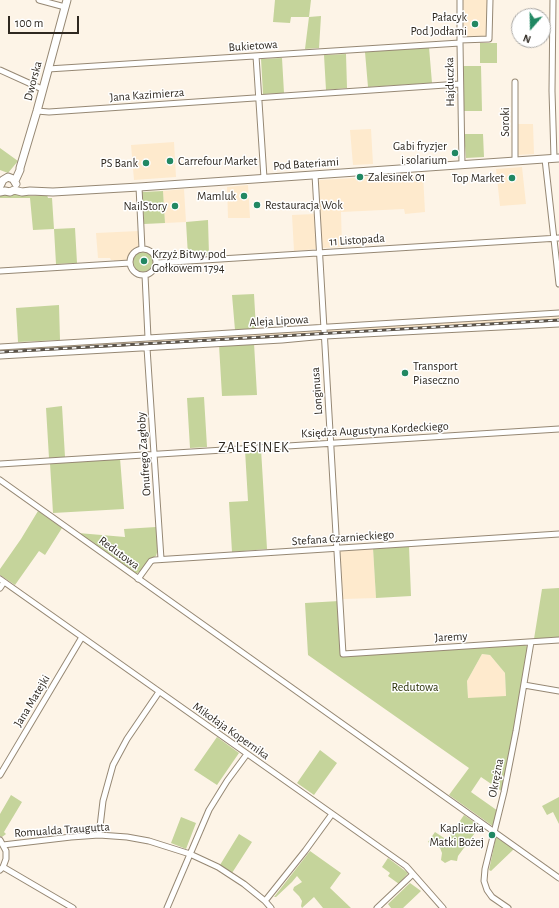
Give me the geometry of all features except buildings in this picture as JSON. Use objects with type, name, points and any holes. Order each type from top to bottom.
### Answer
[{"type":"street","points":[[39,0],[66,3]]},
{"type":"street","name":"Hajduczka","points":[[460,0],[462,164]]},
{"type":"street","name":"Bukietowa","points":[[48,69],[488,40],[490,37],[490,0]]},
{"type":"street","points":[[553,0],[552,91],[556,158]]},
{"type":"street","name":"Dworska","points":[[6,184],[20,172],[66,3]]},
{"type":"street","points":[[256,56],[264,178]]},
{"type":"street","points":[[0,70],[42,89]]},
{"type":"street","name":"Soroki","points":[[514,161],[515,82]]},
{"type":"street","name":"Jana Kazimierza","points":[[37,111],[49,112],[460,84]]},
{"type":"street","name":"Pod Bateriami","points":[[6,184],[30,190],[53,192],[556,158]]},
{"type":"street","points":[[545,159],[556,238],[559,284]]},
{"type":"street","name":"Longinusa","points":[[315,174],[343,654]]},
{"type":"street","points":[[139,187],[142,249]]},
{"type":"street","name":"11 Listopada","points":[[156,263],[556,238]]},
{"type":"street","points":[[142,249],[153,255],[156,263],[150,273],[139,275],[132,270],[130,263],[132,254],[142,249]]},
{"type":"street","points":[[0,271],[130,263]]},
{"type":"street","points":[[145,275],[148,338]]},
{"type":"street","name":"Aleja Lipowa","points":[[0,347],[559,313]]},
{"type":"street","name":"Aleja Lipowa","points":[[0,356],[325,336],[559,324]]},
{"type":"street","name":"Onufrego Zagłoby","points":[[147,348],[161,559]]},
{"type":"street","name":"Księdza Augustyna Kordeckiego","points":[[0,464],[559,429]]},
{"type":"street","name":"Redutowa","points":[[0,480],[559,877]]},
{"type":"street","name":"Stefana Czarnieckiego","points":[[138,579],[151,561],[161,559],[559,534]]},
{"type":"street","points":[[0,588],[2,581]]},
{"type":"street","name":"Mikołaja Kopernika","points":[[2,581],[406,866],[442,908]]},
{"type":"street","name":"Jana Matejki","points":[[0,775],[82,637]]},
{"type":"street","name":"Jaremy","points":[[343,654],[559,640]]},
{"type":"street","name":"Okrężna","points":[[508,908],[492,897],[487,890],[484,880],[485,870],[504,792],[531,642]]},
{"type":"street","points":[[524,685],[559,691]]},
{"type":"street","points":[[98,835],[103,801],[113,765],[127,739],[159,692]]},
{"type":"street","points":[[167,908],[217,795],[247,754]]},
{"type":"street","points":[[265,901],[332,814]]},
{"type":"street","name":"Romualda Traugutta","points":[[2,843],[98,835],[138,838],[158,843],[203,860],[231,875],[265,901],[271,908]]},
{"type":"street","points":[[2,843],[6,851],[6,859],[2,868],[73,908]]},
{"type":"street","points":[[377,908],[413,874]]},
{"type":"shaded area","points":[[463,0],[487,0],[487,37],[464,37]]},
{"type":"shaded area","points":[[516,124],[533,124],[534,154],[517,155]]},
{"type":"shaded area","points":[[371,129],[373,164],[353,165],[350,130]]},
{"type":"shaded area","points":[[174,142],[176,177],[134,180],[131,145]]},
{"type":"shaded area","points":[[522,167],[526,204],[500,206],[496,169]]},
{"type":"shaded area","points":[[423,174],[425,212],[405,214],[404,209],[341,212],[342,247],[322,248],[318,183],[320,180]]},
{"type":"shaded area","points":[[248,185],[250,218],[228,218],[227,187]]},
{"type":"shaded area","points":[[184,189],[186,222],[165,223],[163,191]]},
{"type":"shaded area","points":[[315,214],[317,249],[294,251],[292,215]]},
{"type":"shaded area","points":[[139,231],[140,247],[133,252],[129,260],[114,261],[110,258],[98,258],[96,233]]},
{"type":"shaded area","points":[[559,317],[559,323],[327,335],[326,330]]},
{"type":"shaded area","points":[[321,330],[321,336],[0,355],[0,349]]},
{"type":"shaded area","points":[[373,548],[376,598],[343,599],[340,550]]},
{"type":"shaded area","points":[[482,654],[490,655],[505,673],[506,697],[468,699],[467,681]]},
{"type":"green space","points":[[275,0],[311,0],[309,17],[291,17],[290,23],[273,22]]},
{"type":"green space","points":[[321,16],[319,48],[305,49],[309,17]]},
{"type":"green space","points":[[480,43],[497,43],[497,63],[480,63]]},
{"type":"green space","points":[[429,47],[432,83],[368,87],[365,52]]},
{"type":"green space","points":[[346,54],[347,88],[326,90],[324,55]]},
{"type":"green space","points":[[282,58],[284,93],[263,94],[261,59]]},
{"type":"green space","points":[[463,66],[481,66],[482,111],[464,111]]},
{"type":"green space","points":[[464,134],[483,134],[484,157],[466,158]]},
{"type":"green space","points":[[0,148],[18,161],[8,173],[0,170]]},
{"type":"green space","points":[[163,191],[165,223],[144,224],[142,192]]},
{"type":"green space","points":[[16,194],[31,196],[47,195],[48,198],[52,198],[54,229],[33,230],[30,198],[0,198],[0,195]]},
{"type":"green space","points":[[208,220],[209,255],[188,256],[186,222]]},
{"type":"green space","points":[[75,228],[77,263],[56,264],[54,229]]},
{"type":"green space","points":[[143,252],[150,255],[153,262],[150,269],[143,272],[136,269],[133,262],[136,255]]},
{"type":"green space","points":[[254,294],[256,329],[235,330],[232,295]]},
{"type":"green space","points":[[59,305],[60,340],[18,342],[16,308]]},
{"type":"green space","points":[[254,343],[257,395],[222,396],[219,345]]},
{"type":"green space","points":[[204,397],[207,447],[190,448],[187,398]]},
{"type":"green space","points":[[62,406],[65,457],[49,458],[46,408]]},
{"type":"green space","points":[[261,449],[267,549],[232,552],[229,502],[248,501],[245,450]]},
{"type":"green space","points":[[120,458],[124,509],[53,513],[50,463]]},
{"type":"green space","points":[[38,511],[62,528],[45,555],[39,551],[15,585],[0,575],[0,569]]},
{"type":"green space","points":[[156,527],[158,549],[156,556],[150,559],[142,570],[136,574],[78,533],[125,537],[124,529]]},
{"type":"green space","points":[[409,546],[411,596],[376,598],[373,548]]},
{"type":"green space","points":[[559,588],[559,638],[534,639],[542,589]]},
{"type":"green space","name":"Redutowa","points":[[339,601],[341,654],[523,644],[528,647],[503,792],[481,777],[471,792],[498,811],[494,827],[449,795],[469,768],[308,655],[305,603]],"holes":[[[482,654],[490,655],[505,673],[506,696],[468,698],[467,681]]]},
{"type":"green space","points":[[217,737],[239,753],[217,785],[194,770]]},
{"type":"green space","points":[[320,750],[337,763],[314,795],[297,783]]},
{"type":"green space","points":[[11,795],[22,802],[4,832],[6,834],[2,837],[0,836],[0,814]]},
{"type":"green space","points":[[559,797],[559,824],[553,812],[547,815],[542,806]]},
{"type":"green space","points":[[464,815],[480,826],[458,856],[457,861],[451,860],[445,863],[441,860],[442,853],[440,848],[428,842],[435,832],[447,840]]},
{"type":"green space","points":[[181,817],[196,823],[186,849],[171,843]]},
{"type":"green space","points":[[239,834],[252,842],[232,873],[220,865]]},
{"type":"green space","points":[[496,837],[514,849],[491,871],[489,870]]},
{"type":"green space","points":[[310,851],[341,873],[330,888],[351,908],[323,908],[314,897],[302,908],[302,901],[293,890],[294,887],[302,882],[297,876],[276,897],[274,897]]},
{"type":"green space","points":[[388,858],[408,873],[399,884],[388,876],[390,873],[382,867]]},
{"type":"green space","points":[[410,883],[421,891],[403,908],[391,908],[388,904]]},
{"type":"railway","points":[[0,352],[559,320]]},
{"type":"place","name":"Pałacyk Pod Jodłami","points":[[475,24]]},
{"type":"place","name":"Gabi fryzjer i solarium","points":[[455,153]]},
{"type":"place","name":"Carrefour Market","points":[[170,161]]},
{"type":"place","name":"PS Bank","points":[[146,163]]},
{"type":"place","name":"Zalesinek 01","points":[[360,177]]},
{"type":"place","name":"Top Market","points":[[512,178]]},
{"type":"place","name":"Mamluk","points":[[244,196]]},
{"type":"place","name":"Restauracja Wok","points":[[257,205]]},
{"type":"place","name":"NailStory","points":[[175,206]]},
{"type":"place","name":"Krzyż Bitwy pod Gołkowem 1794","points":[[144,261]]},
{"type":"place","name":"Transport Piaseczno","points":[[405,373]]},
{"type":"place","name":"Kapliczka Matki Bożej","points":[[492,835]]},
{"type":"district","name":"ZALESINEK","points":[[254,448]]}]
